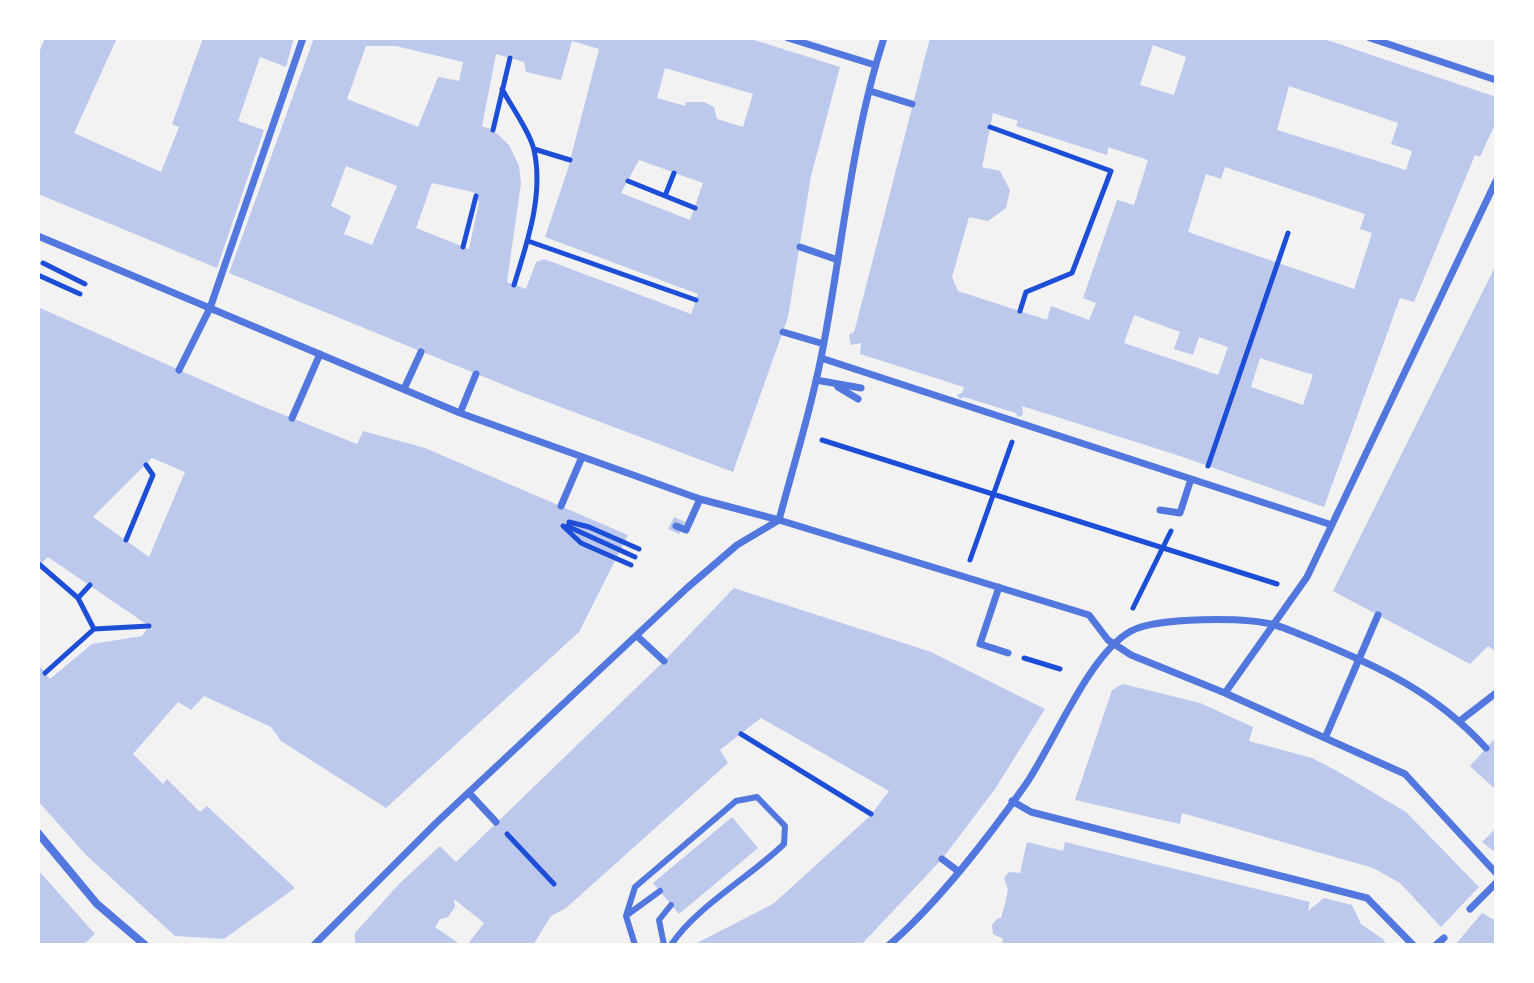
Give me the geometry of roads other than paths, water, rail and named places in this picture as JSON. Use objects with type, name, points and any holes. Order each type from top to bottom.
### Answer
[{"type":"street","points":[[179,370],[210,308],[303,38]]},
{"type":"street","points":[[788,38],[875,65]]},
{"type":"street","points":[[314,945],[469,793],[687,588],[737,545],[779,520],[821,358],[875,65],[884,38]]},
{"type":"street","points":[[1370,38],[1496,80]]},
{"type":"street","points":[[870,91],[912,104]]},
{"type":"street","points":[[1225,693],[1307,577],[1496,181]]},
{"type":"street","points":[[38,236],[460,413],[582,457],[700,499],[779,520],[1089,615],[1108,640],[1131,655],[1225,693],[1405,774],[1496,873]]},
{"type":"street","points":[[800,247],[838,260]]},
{"type":"street","points":[[783,332],[824,344]]},
{"type":"street","points":[[404,389],[421,352]]},
{"type":"street","points":[[292,418],[320,354]]},
{"type":"street","points":[[821,358],[989,409],[1018,422],[1332,525]]},
{"type":"street","points":[[460,413],[476,374]]},
{"type":"street","points":[[816,380],[861,388]]},
{"type":"street","points":[[836,385],[858,399]]},
{"type":"street","points":[[561,506],[582,457]]},
{"type":"street","points":[[1161,506],[1177,512],[1191,479]]},
{"type":"street","points":[[676,526],[686,530],[700,499]]},
{"type":"street","points":[[999,587],[980,644],[1008,653]]},
{"type":"street","points":[[1325,738],[1378,615]]},
{"type":"street","points":[[889,945],[958,871],[1012,801],[1047,751],[1095,666],[1131,631],[1159,623],[1231,620],[1274,624],[1361,659],[1412,686],[1461,720],[1486,748]]},
{"type":"street","points":[[637,636],[664,661]]},
{"type":"street","points":[[1461,720],[1495,695]]},
{"type":"street","points":[[469,793],[496,822]]},
{"type":"street","points":[[1012,801],[1031,812],[1367,898],[1413,945]]},
{"type":"street","points":[[38,833],[97,904],[145,945]]},
{"type":"street","points":[[942,859],[958,871]]},
{"type":"street","points":[[1470,909],[1496,883]]},
{"type":"street","points":[[899,937],[908,945]]},
{"type":"street","points":[[1436,945],[1444,938]]},
{"type":"lane","points":[[635,945],[626,916],[635,887],[736,801],[757,797],[785,826],[784,844],[767,862],[681,929],[671,945]]},
{"type":"lane","points":[[626,916],[660,891]]},
{"type":"lane","points":[[664,945],[659,920],[671,905]]}]
